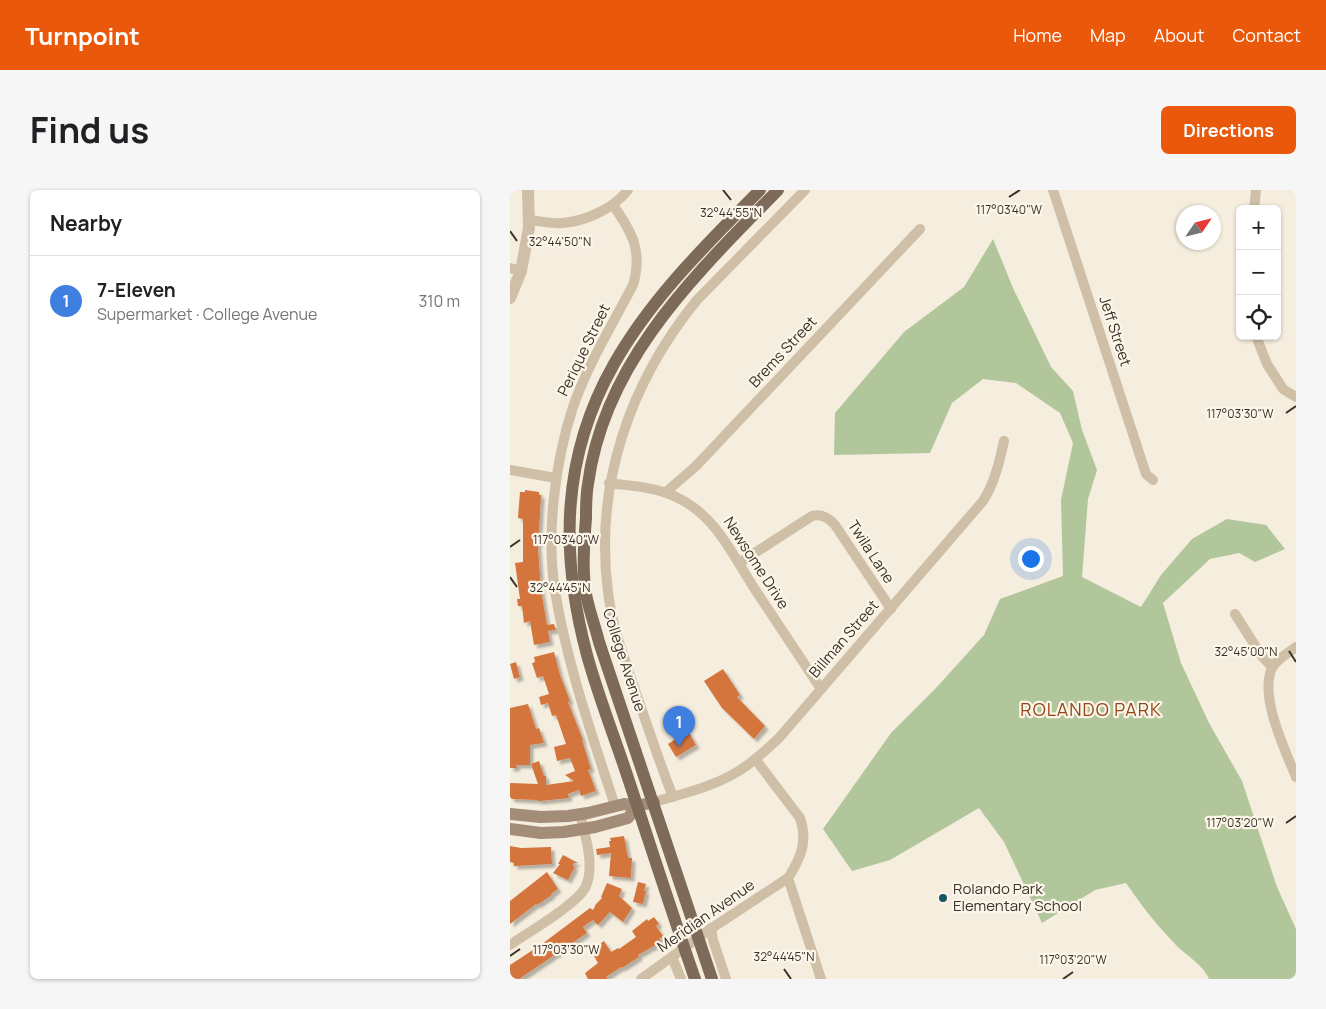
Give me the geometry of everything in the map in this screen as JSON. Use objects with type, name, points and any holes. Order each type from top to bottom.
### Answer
[{"type":"main road","name":"College Avenue","points":[[695,979],[588,656],[573,588],[570,506],[573,477],[579,450],[592,410],[613,365],[636,327],[661,295],[699,252],[760,190]]},
{"type":"main road","name":"College Avenue","points":[[712,979],[599,642],[586,594],[584,551],[588,484],[599,435],[616,389],[634,357],[681,292],[714,255],[778,190]]},
{"type":"main road","points":[[510,814],[542,817],[580,814],[624,804],[637,806],[654,802]]},
{"type":"main road","points":[[510,830],[541,833],[584,829],[628,818],[637,806]]},
{"type":"street","points":[[510,298],[515,269],[530,220],[528,190]]},
{"type":"street","points":[[530,220],[560,224],[592,216],[613,204],[628,190]]},
{"type":"street","points":[[673,797],[618,638],[608,592],[605,538],[610,483],[628,419],[641,385],[681,320],[697,300],[805,190]]},
{"type":"street","name":"Jeff Street","points":[[1053,190],[1146,474],[1153,480]]},
{"type":"street","points":[[1254,205],[1256,190]]},
{"type":"street","name":"Perique Street","points":[[613,204],[633,237],[637,254],[637,270],[633,285],[585,376],[573,408],[556,478],[552,544],[555,589],[568,658],[615,806]]},
{"type":"street","name":"Brems Street","points":[[666,492],[696,466],[920,229]]},
{"type":"street","points":[[1258,340],[1267,364],[1283,389],[1296,397]]},
{"type":"street","name":"Billman Street","points":[[654,802],[703,788],[737,773],[756,760],[779,738],[983,501],[998,470],[1004,441]]},
{"type":"street","points":[[510,470],[556,478]]},
{"type":"street","name":"Newsome Drive","points":[[610,483],[666,492],[688,503],[707,518],[721,534],[746,576],[821,689]]},
{"type":"street","name":"Twila Lane","points":[[739,563],[812,516],[822,515],[835,525],[891,609]]},
{"type":"street","points":[[1235,614],[1261,655],[1272,667]]},
{"type":"street","points":[[1296,647],[1280,658],[1272,667],[1269,696],[1272,715],[1296,777]]},
{"type":"street","points":[[756,760],[800,818],[804,838],[802,851],[800,859],[788,878],[821,979]]},
{"type":"street","points":[[510,945],[569,905],[586,887],[589,859],[580,814]]},
{"type":"street","name":"Meridian Avenue","points":[[641,979],[711,928],[788,878]]},
{"type":"street","points":[[711,928],[726,979]]},
{"type":"street","points":[[672,957],[681,979]]},
{"type":"green space","points":[[993,239],[1013,288],[1051,367],[1073,391],[1082,430],[1097,470],[1088,499],[1082,577],[1141,607],[1161,575],[1192,539],[1227,519],[1266,525],[1285,549],[1255,562],[1239,553],[1210,559],[1163,603],[1181,663],[1209,723],[1242,781],[1277,887],[1296,929],[1296,975],[1291,979],[1209,979],[1203,969],[1161,929],[1126,883],[1095,890],[1042,923],[1004,842],[979,808],[890,860],[852,871],[823,829],[891,733],[936,688],[984,635],[1000,599],[1063,576],[1061,500],[1073,443],[1060,413],[1016,383],[983,379],[952,403],[930,453],[834,455],[835,413],[904,332],[964,287]]},
{"type":"building","points":[[525,490],[539,492],[539,495],[541,495],[538,548],[541,590],[547,625],[554,624],[556,630],[548,631],[550,642],[534,645],[530,621],[524,623],[522,606],[518,606],[517,599],[520,599],[515,563],[523,562],[523,519],[518,518],[520,492],[525,492]]},
{"type":"building","points":[[554,652],[570,701],[568,702],[583,740],[591,769],[588,770],[596,791],[581,796],[579,790],[568,794],[569,798],[541,801],[512,799],[510,797],[510,783],[538,784],[531,764],[539,761],[544,776],[546,776],[546,785],[574,781],[565,775],[575,771],[570,758],[557,761],[554,747],[566,744],[556,715],[552,716],[548,703],[541,705],[539,697],[549,694],[543,676],[537,678],[532,663],[535,662],[534,657]]},
{"type":"building","points":[[516,662],[520,677],[514,679],[510,664]]},
{"type":"building","points":[[723,669],[740,695],[737,697],[765,726],[754,739],[722,708],[704,681]]},
{"type":"building","points":[[528,704],[536,729],[539,728],[544,743],[530,745],[530,765],[516,765],[517,768],[510,768],[510,708]]},
{"type":"building","points":[[688,731],[696,745],[676,757],[668,744]]},
{"type":"building","points":[[624,836],[628,858],[632,858],[631,878],[609,876],[611,853],[597,855],[596,849],[610,847],[610,838]]},
{"type":"building","points":[[510,846],[521,848],[551,847],[552,864],[514,866],[514,863],[510,862]]},
{"type":"building","points":[[563,855],[578,863],[574,863],[573,866],[575,867],[568,880],[553,873],[560,864],[558,864]]},
{"type":"building","points":[[547,872],[558,889],[510,924],[510,901]]},
{"type":"building","points":[[638,882],[646,884],[643,904],[633,902]]},
{"type":"building","points":[[607,883],[622,889],[619,896],[632,908],[623,922],[610,912],[598,925],[593,920],[583,927],[587,933],[519,979],[510,979],[510,965],[590,908],[593,910],[602,898]]},
{"type":"building","points":[[654,917],[659,924],[656,926],[663,936],[659,939],[661,942],[606,977],[608,979],[588,979],[585,973],[598,963],[592,949],[604,941],[611,952],[619,949],[636,937],[632,931],[647,919],[648,921]]},
{"type":"place","name":"7-Eleven","points":[[679,747]]},
{"type":"place","name":"Rolando Park Elementary School","points":[[943,898]]},
{"type":"district","name":"ROLANDO PARK","points":[[1091,710]]}]
